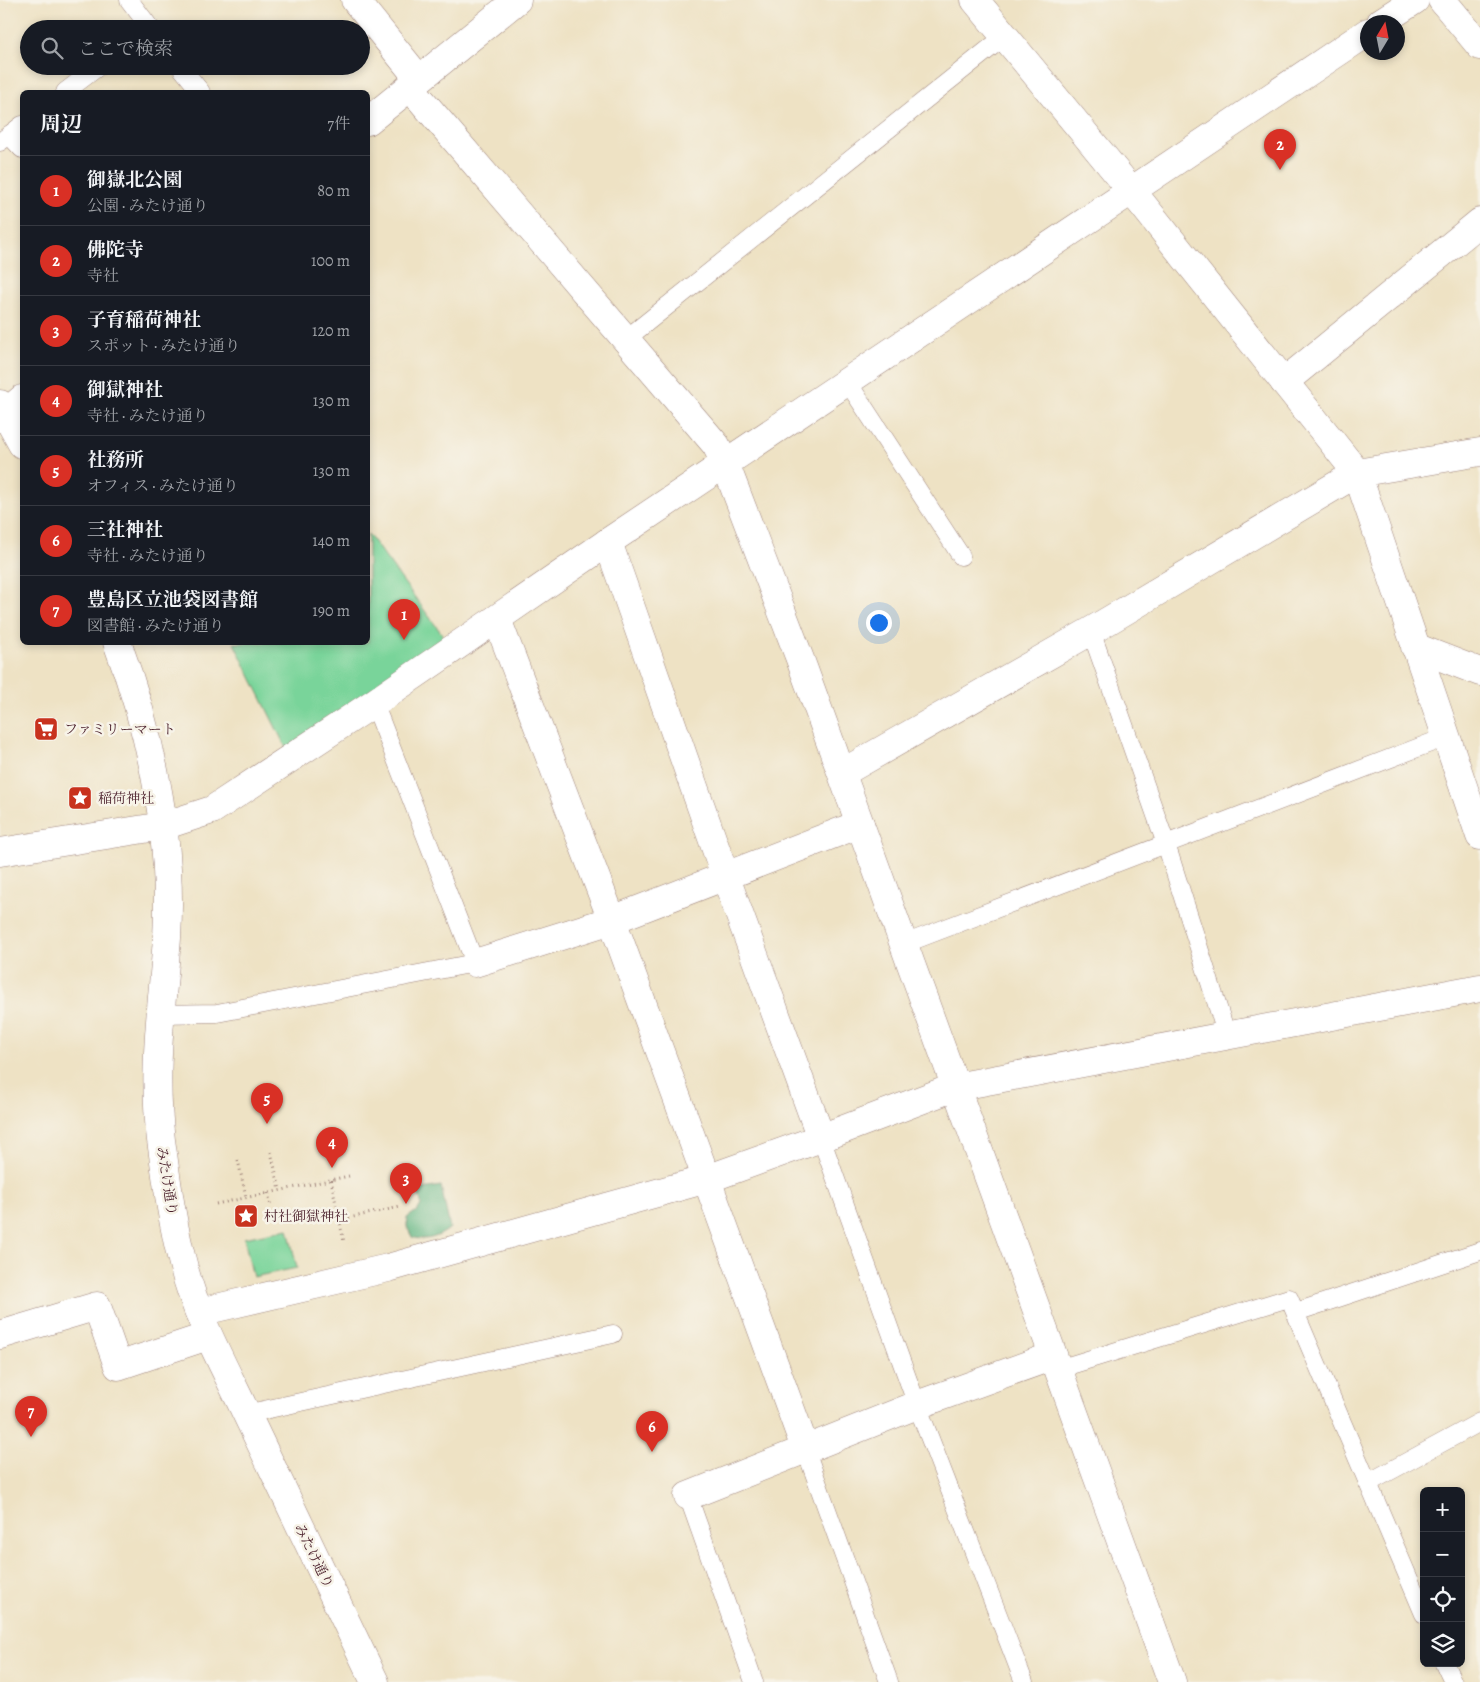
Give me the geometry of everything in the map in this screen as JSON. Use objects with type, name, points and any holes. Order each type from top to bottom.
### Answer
[{"type":"street","points":[[355,0],[369,20]]},
{"type":"street","points":[[370,119],[517,0]]},
{"type":"street","points":[[975,0],[1131,190],[1357,473],[1480,836]]},
{"type":"street","points":[[1392,15],[1415,0]]},
{"type":"street","points":[[1442,0],[1480,46]]},
{"type":"street","points":[[370,21],[415,83],[626,340],[716,445],[725,463],[842,773],[1172,1682]]},
{"type":"street","points":[[0,852],[163,826],[212,810],[374,703],[725,463],[1360,37]]},
{"type":"street","points":[[1284,382],[1480,222]]},
{"type":"street","points":[[7,408],[20,439]]},
{"type":"street","points":[[842,773],[1091,631],[1357,473],[1480,452]]},
{"type":"street","points":[[608,542],[725,875],[821,1138]]},
{"type":"street","points":[[497,619],[612,920],[805,1448]]},
{"type":"street","name":"みたけ通り","points":[[118,645],[145,730],[156,780],[163,826],[167,880],[167,936],[159,1014],[157,1095],[171,1209],[183,1266],[204,1324],[375,1682]]},
{"type":"street","points":[[1415,647],[1480,672]]},
{"type":"street","points":[[474,963],[612,920],[860,824]]},
{"type":"street","points":[[0,1335],[96,1306],[118,1366],[204,1324],[352,1277],[707,1179],[955,1087],[1480,988]]},
{"type":"street","points":[[688,1496],[917,1404],[1056,1362]]},
{"type":"lane","points":[[129,0],[143,20]]},
{"type":"lane","points":[[626,340],[1005,36]]},
{"type":"lane","points":[[67,90],[87,75]]},
{"type":"lane","points":[[187,75],[199,90]]},
{"type":"lane","points":[[11,134],[20,147]]},
{"type":"lane","points":[[847,381],[961,556]]},
{"type":"lane","points":[[1091,631],[1166,844],[1227,1036]]},
{"type":"lane","points":[[159,1014],[217,1013],[474,963],[374,703]]},
{"type":"lane","points":[[904,944],[1446,738]]},
{"type":"lane","points":[[821,1138],[917,1404],[1024,1682]]},
{"type":"lane","points":[[1296,1312],[1480,1251]]},
{"type":"lane","points":[[1056,1362],[1290,1298],[1420,1605]]},
{"type":"lane","points":[[246,1414],[613,1334]]},
{"type":"lane","points":[[1368,1484],[1480,1422]]},
{"type":"lane","points":[[805,1448],[890,1682]]},
{"type":"lane","points":[[688,1496],[754,1682]]},
{"type":"lane","points":[[1446,1667],[1453,1682]]},
{"type":"path","points":[[272,1152],[280,1190]]},
{"type":"path","points":[[238,1160],[246,1197]]},
{"type":"path","points":[[216,1204],[349,1176]]},
{"type":"path","points":[[331,1179],[352,1277]]},
{"type":"path","points":[[268,1193],[271,1206]]},
{"type":"path","points":[[339,1220],[400,1207]]},
{"type":"green space","points":[[370,537],[445,638],[287,750],[235,645],[370,645]]},
{"type":"green space","points":[[441,1186],[450,1228],[432,1238],[412,1237],[407,1227],[407,1218],[421,1204],[416,1190]]},
{"type":"green space","points":[[288,1229],[297,1268],[253,1277],[244,1238]]},
{"type":"place","name":"佛陀寺","points":[[1280,170]]},
{"type":"place","name":"御嶽北公園","points":[[404,640]]},
{"type":"place","name":"ファミリーマート","points":[[46,729]]},
{"type":"place","name":"稲荷神社","points":[[80,798]]},
{"type":"place","name":"社務所","points":[[267,1124]]},
{"type":"place","name":"御獄神社","points":[[332,1168]]},
{"type":"place","name":"子育稲荷神社","points":[[406,1204]]},
{"type":"place","name":"村社御獄神社","points":[[246,1216]]},
{"type":"place","name":"豊島区立池袋図書館","points":[[31,1437]]},
{"type":"place","name":"三社神社","points":[[652,1452]]}]
